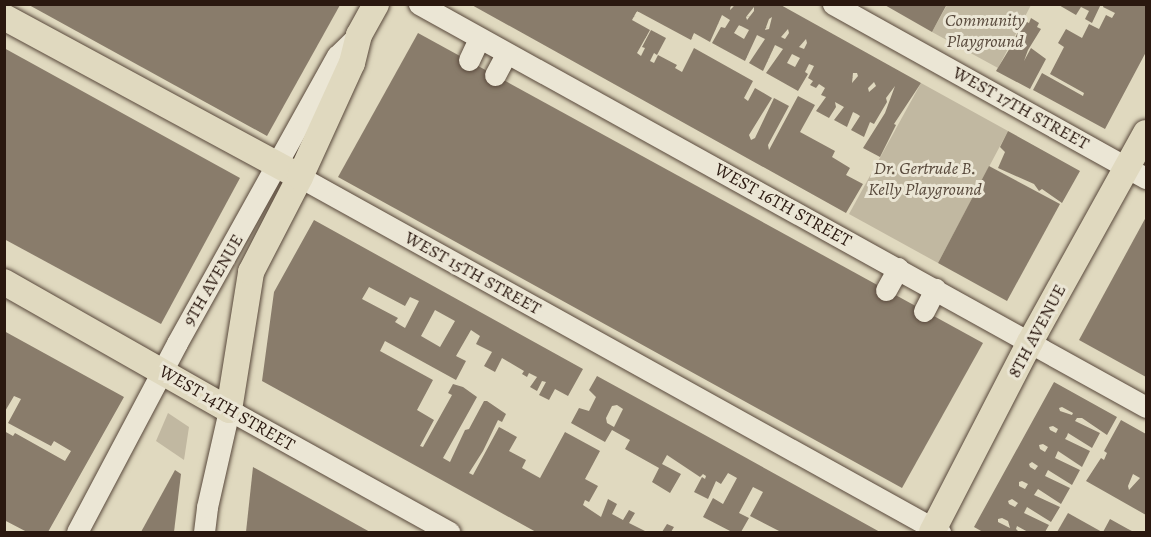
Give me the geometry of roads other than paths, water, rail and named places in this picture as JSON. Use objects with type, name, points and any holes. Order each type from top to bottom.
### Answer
[{"type":"main road","name":"9TH AVENUE","points":[[229,410],[251,272],[289,171],[352,63],[359,35],[376,4]]},
{"type":"main road","name":"WEST 15TH STREET","points":[[4,17],[289,171]]},
{"type":"main road","name":"8TH AVENUE","points":[[935,531],[1030,342],[1137,173],[1146,133]]},
{"type":"main road","name":"WEST 14TH STREET","points":[[4,282],[229,410]]},
{"type":"street","name":"WEST 16TH STREET","points":[[419,4],[1146,406]]},
{"type":"street","name":"WEST 17TH STREET","points":[[833,4],[1137,173]]},
{"type":"street","points":[[469,60],[479,39]]},
{"type":"street","points":[[495,75],[506,54]]},
{"type":"street","name":"9TH AVENUE","points":[[77,532],[163,371],[289,171]]},
{"type":"street","name":"WEST 15TH STREET","points":[[289,171],[935,531]]},
{"type":"street","points":[[886,290],[898,268]]},
{"type":"street","points":[[924,311],[935,288]]},
{"type":"street","points":[[204,532],[207,507],[229,410]]},
{"type":"street","name":"WEST 14TH STREET","points":[[229,410],[449,532]]},
{"type":"park label","name":"Community Playground","points":[[985,31]]},
{"type":"park label","name":"Dr. Gertrude B. Kelly Playground","points":[[925,180]]}]
